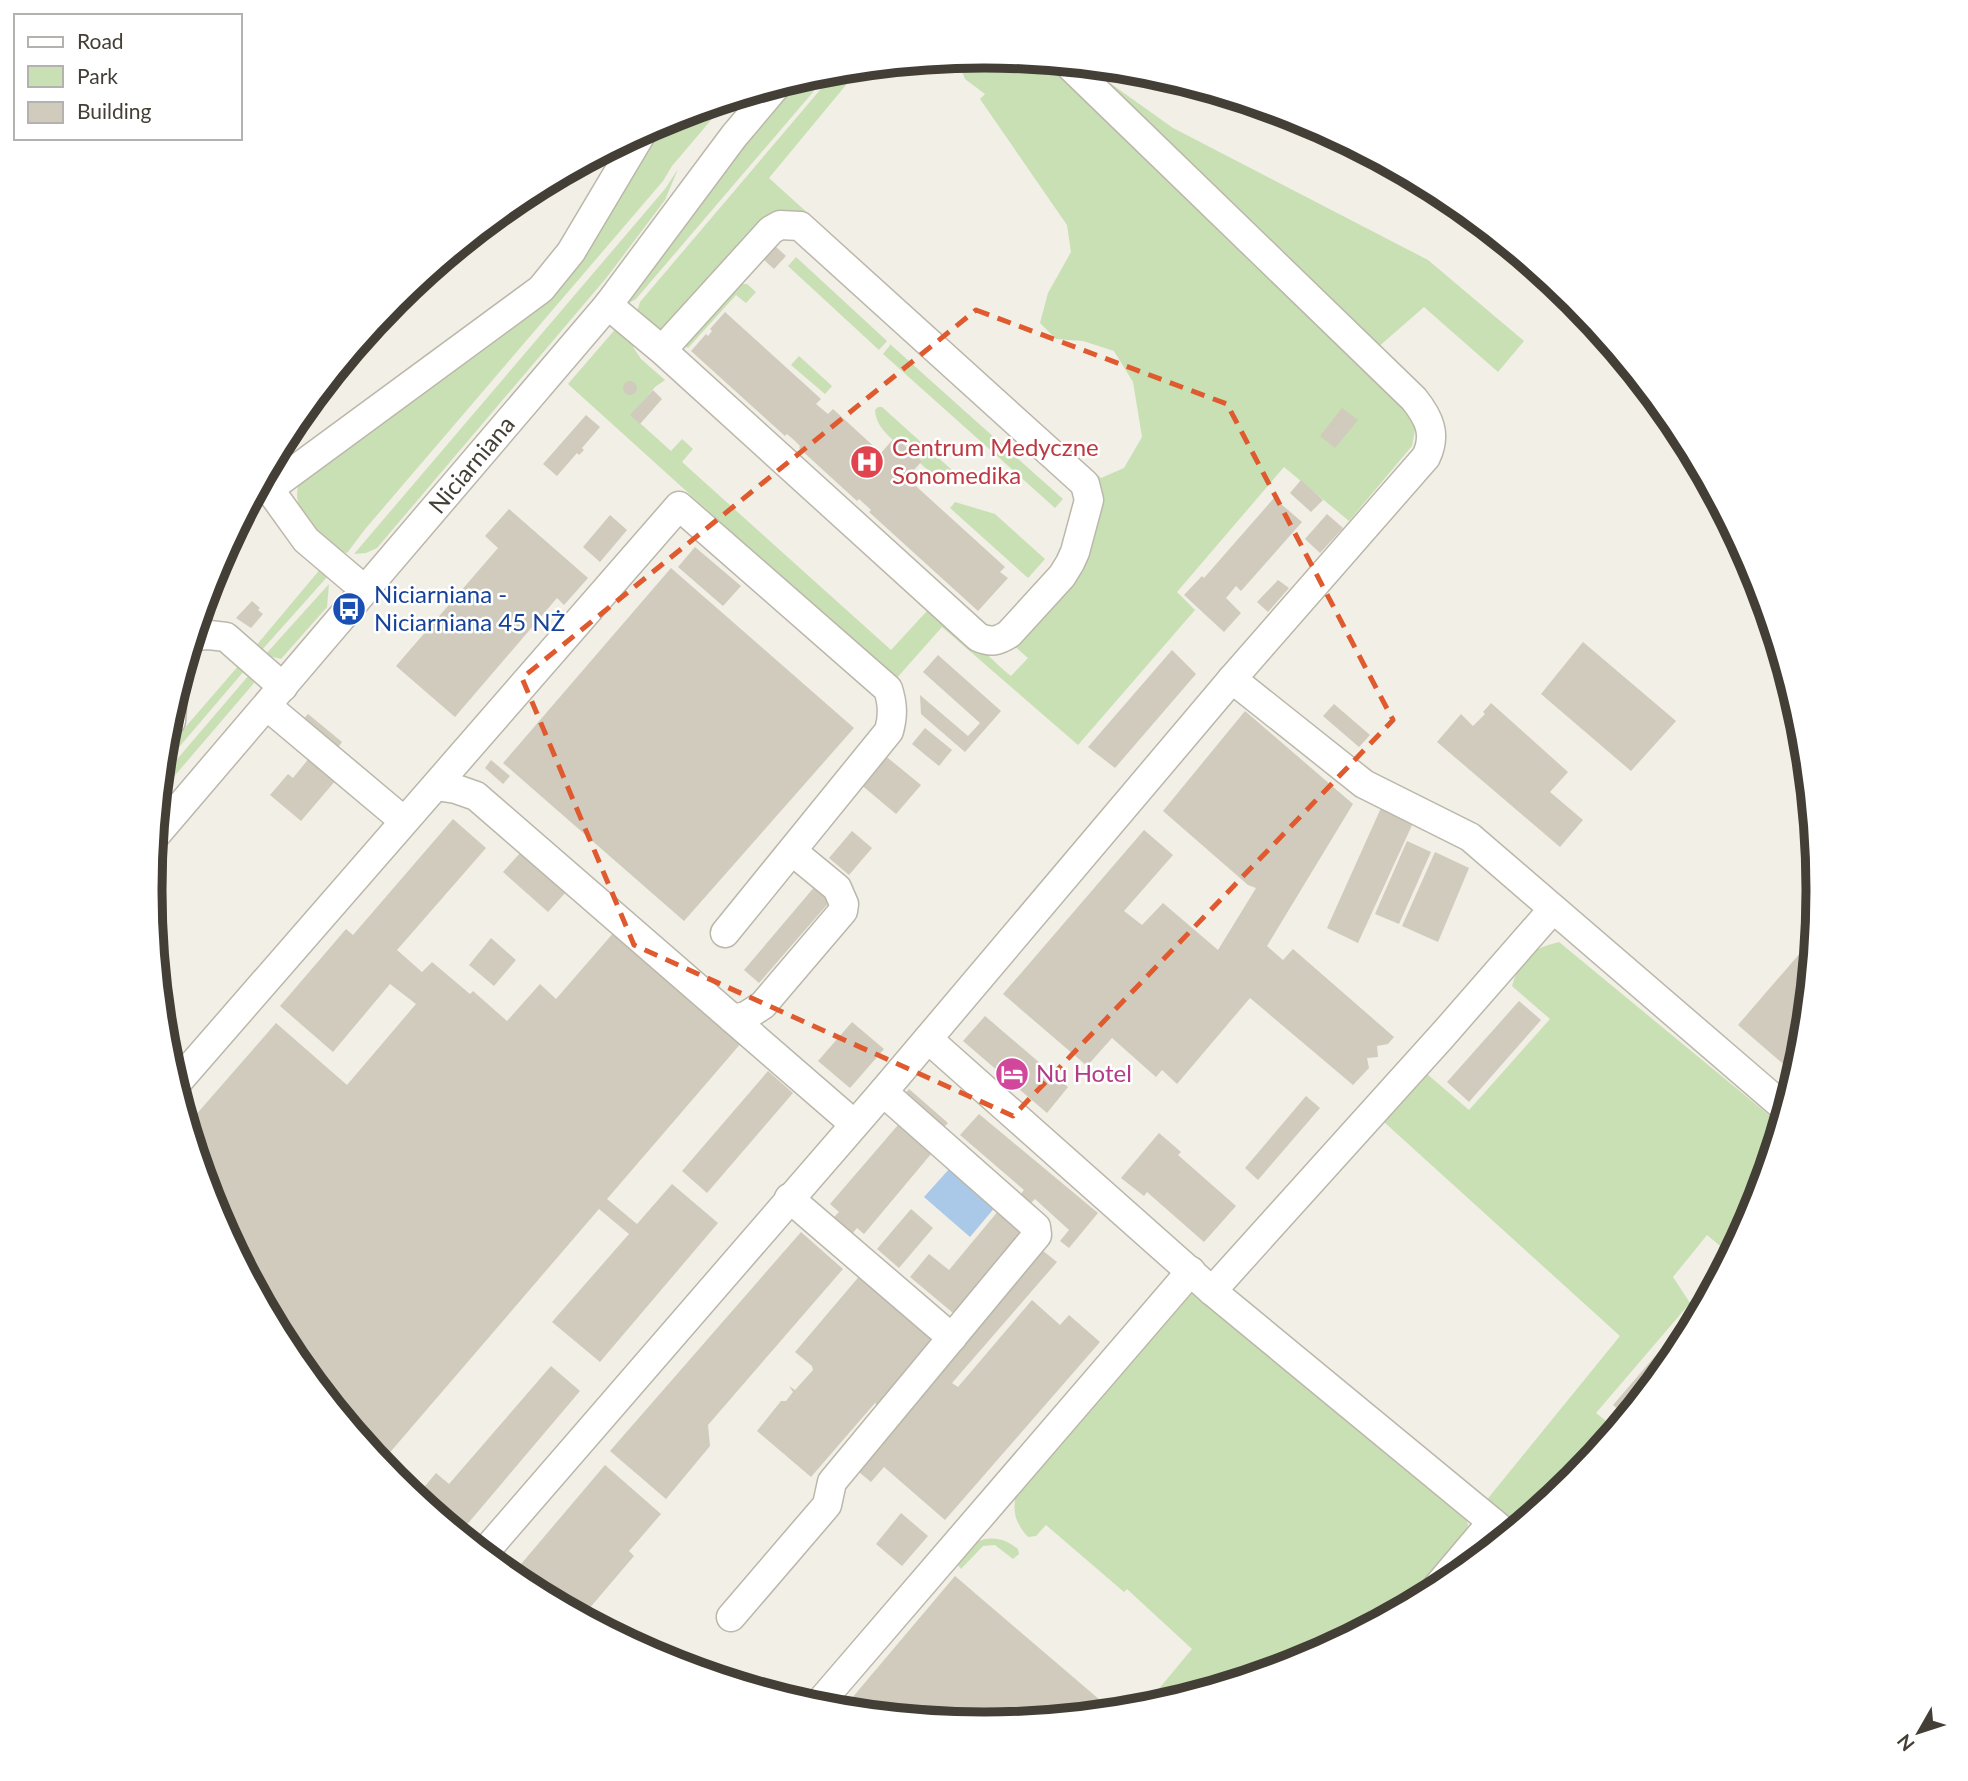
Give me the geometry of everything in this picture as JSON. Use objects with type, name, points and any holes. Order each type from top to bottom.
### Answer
[{"type":"street","points":[[489,1547],[883,1092],[1232,679],[1426,457],[1431,446],[1432,430],[1425,414],[1414,400],[1078,74]]},
{"type":"street","name":"Niciarniana","points":[[165,824],[608,305],[734,136],[750,103]]},
{"type":"street","points":[[271,480],[541,289],[571,252],[634,147]]},
{"type":"street","points":[[608,305],[662,349],[978,637],[988,642],[1009,634],[1062,576],[1070,563],[1089,500],[1088,491],[1081,478],[800,226],[780,225],[771,230],[662,349]]},
{"type":"street","points":[[268,487],[306,540],[365,590]]},
{"type":"street","points":[[184,1075],[679,506],[888,689],[892,701],[893,716],[889,731],[725,933]]},
{"type":"street","points":[[203,635],[226,637],[275,696],[404,821]]},
{"type":"street","points":[[1232,679],[1364,785],[1470,838],[1778,1102]]},
{"type":"street","points":[[436,786],[476,796],[855,1124]]},
{"type":"street","points":[[733,1019],[746,1016],[763,1005],[845,904],[836,888],[792,851]]},
{"type":"street","points":[[1213,1291],[1553,909]]},
{"type":"street","points":[[928,1039],[1213,1291],[1500,1529],[1486,1542]]},
{"type":"street","points":[[731,1617],[827,1505],[832,1482],[1037,1235],[1037,1227],[883,1092]]},
{"type":"street","points":[[789,1198],[952,1338]]},
{"type":"street","points":[[825,1697],[1191,1271]]},
{"type":"highlighted area","points":[[976,310],[1227,404],[1393,720],[1013,1116],[634,945],[522,678]]},
{"type":"green space","points":[[961,69],[1069,73],[1404,403],[1416,425],[1412,446],[1349,521],[1284,467],[1177,592],[1195,610],[1078,745],[942,627],[895,680],[568,384],[618,326],[639,340],[633,347],[641,359],[665,380],[655,387],[631,415],[671,451],[682,439],[693,449],[682,462],[891,650],[927,611],[960,629],[1011,676],[1028,658],[1011,643],[1097,511],[807,218],[661,334],[636,314],[640,302],[825,84],[850,80],[769,178],[1101,478],[1124,468],[1142,437],[1133,382],[1114,351],[1083,341],[1056,339],[1040,323],[1048,293],[1071,252],[1067,225],[980,99],[985,94],[965,79]]},
{"type":"green space","points":[[1096,76],[1173,128],[1428,260],[1524,341],[1498,372],[1424,307],[1377,348]]},
{"type":"green space","points":[[819,85],[636,299],[624,306],[742,142],[784,93]]},
{"type":"green space","points":[[717,113],[672,166],[663,181],[347,553],[318,536],[303,516],[299,505],[299,483],[534,311],[649,140]]},
{"type":"green space","points":[[678,169],[665,200],[607,277],[377,548],[354,554],[665,189]]},
{"type":"green space","points":[[796,257],[887,341],[879,350],[788,266]]},
{"type":"green space","points":[[736,284],[747,284],[756,292],[746,303],[736,295],[688,348],[681,343]]},
{"type":"green space","points":[[891,344],[1063,499],[1055,508],[883,354]]},
{"type":"green space","points":[[799,356],[832,386],[825,394],[791,365]]},
{"type":"green space","points":[[882,407],[953,471],[953,476],[944,478],[935,475],[896,437],[893,440],[878,423],[875,410]]},
{"type":"green space","points":[[955,502],[995,514],[1045,559],[1028,578],[950,508]]},
{"type":"green space","points":[[322,567],[327,577],[261,651],[255,647]]},
{"type":"green space","points":[[329,584],[327,607],[281,659],[265,655]]},
{"type":"green space","points":[[240,664],[244,671],[174,753],[177,737]]},
{"type":"green space","points":[[249,675],[254,683],[169,782],[172,765]]},
{"type":"green space","points":[[1559,942],[1773,1119],[1744,1205],[1723,1249],[1707,1235],[1673,1277],[1690,1303],[1596,1413],[1609,1424],[1602,1433],[1565,1472],[1509,1523],[1485,1502],[1620,1336],[1384,1122],[1427,1074],[1469,1110],[1550,1019],[1512,986],[1523,961],[1541,948]]},
{"type":"green space","points":[[1192,1291],[1465,1516],[1468,1524],[1467,1537],[1422,1586],[1395,1603],[1299,1650],[1197,1685],[1154,1695],[1192,1649],[1127,1589],[1124,1592],[1046,1525],[1036,1536],[1028,1537],[1020,1527],[1014,1506],[1016,1494],[1180,1299]]},
{"type":"green space","points":[[985,1539],[1007,1542],[1018,1549],[1019,1554],[1013,1559],[995,1545],[983,1546],[961,1569],[958,1565],[979,1541]]},
{"type":"water","points":[[951,1167],[996,1206],[970,1237],[924,1197]]},
{"type":"building","points":[[775,246],[786,256],[774,269],[763,259]]},
{"type":"building","name":"Centrum Medyczne Sonomedika","points":[[725,312],[821,399],[816,404],[828,414],[833,409],[881,453],[895,437],[922,461],[907,478],[1005,567],[1000,572],[1008,578],[978,611],[869,512],[871,510],[859,499],[857,501],[799,448],[794,440],[787,434],[785,436],[691,351],[706,334],[708,336],[712,331],[710,329]]},
{"type":"building","points":[[627,381],[633,381],[637,388],[633,395],[627,395],[623,391],[623,385]]},
{"type":"building","points":[[653,390],[662,399],[640,424],[630,415]]},
{"type":"building","points":[[1342,408],[1358,420],[1335,448],[1320,436]]},
{"type":"building","points":[[586,415],[600,427],[582,448],[584,450],[579,455],[577,453],[557,476],[543,464]]},
{"type":"building","points":[[1301,480],[1323,500],[1311,512],[1290,493]]},
{"type":"building","points":[[1274,498],[1302,522],[1241,591],[1236,586],[1226,598],[1241,613],[1224,632],[1184,595],[1202,576],[1204,578]]},
{"type":"building","points":[[509,509],[588,578],[564,605],[557,598],[455,717],[396,666],[498,548],[485,536]]},
{"type":"building","points":[[1327,514],[1343,528],[1320,553],[1305,539]]},
{"type":"building","points":[[610,515],[627,530],[600,562],[583,547]]},
{"type":"building","points":[[695,547],[741,586],[723,606],[678,567]]},
{"type":"building","points":[[671,568],[854,728],[684,921],[503,763]]},
{"type":"building","points":[[1278,580],[1289,588],[1268,612],[1257,602]]},
{"type":"building","points":[[252,601],[263,614],[251,628],[236,618]]},
{"type":"building","points":[[1583,642],[1676,721],[1631,771],[1541,694]]},
{"type":"building","points":[[1172,650],[1196,674],[1115,768],[1088,747]]},
{"type":"building","points":[[938,655],[1001,711],[965,752],[921,714],[920,695],[968,736],[980,723],[923,672]]},
{"type":"building","points":[[1491,703],[1568,772],[1550,792],[1583,820],[1560,847],[1437,742],[1461,714],[1473,726]]},
{"type":"building","points":[[1334,704],[1370,735],[1359,747],[1323,716]]},
{"type":"building","points":[[1245,711],[1353,804],[1267,946],[1283,960],[1293,949],[1394,1037],[1388,1044],[1377,1046],[1378,1057],[1367,1058],[1369,1068],[1353,1085],[1250,998],[1177,1084],[1162,1070],[1156,1077],[1112,1038],[1087,1066],[1003,994],[1144,830],[1173,855],[1124,911],[1142,925],[1163,903],[1218,950],[1256,888],[1248,885],[1163,811]]},
{"type":"building","points":[[308,714],[342,742],[336,750],[301,722]]},
{"type":"building","points":[[925,728],[952,750],[939,766],[912,744]]},
{"type":"building","points":[[883,754],[921,785],[896,814],[859,783]]},
{"type":"building","points":[[310,757],[336,780],[301,821],[270,795],[288,774],[293,778]]},
{"type":"building","points":[[491,760],[510,776],[503,784],[485,768]]},
{"type":"building","points":[[1381,808],[1413,823],[1358,943],[1327,928]]},
{"type":"building","points":[[453,819],[486,848],[397,950],[422,972],[432,962],[470,994],[473,991],[507,1021],[540,984],[556,999],[615,931],[742,1042],[607,1199],[637,1224],[672,1184],[718,1223],[600,1362],[552,1322],[629,1234],[599,1209],[387,1455],[332,1391],[272,1302],[224,1205],[194,1117],[276,1023],[347,1085],[416,1004],[390,984],[333,1052],[280,1006],[346,929],[353,935]]},
{"type":"building","points":[[852,831],[872,848],[849,875],[829,858]]},
{"type":"building","points":[[1407,841],[1431,852],[1399,924],[1375,914]]},
{"type":"building","points":[[1435,852],[1469,868],[1438,942],[1402,926]]},
{"type":"building","points":[[520,853],[566,892],[548,912],[503,872]]},
{"type":"building","points":[[816,885],[832,899],[759,983],[744,970]]},
{"type":"building","points":[[491,938],[516,960],[494,986],[469,965]]},
{"type":"building","points":[[1804,949],[1799,998],[1786,1067],[1738,1025]]},
{"type":"building","points":[[1519,1001],[1541,1020],[1469,1102],[1447,1082]]},
{"type":"building","points":[[985,1016],[1068,1087],[1047,1113],[963,1041]]},
{"type":"building","points":[[852,1022],[884,1049],[850,1088],[818,1061]]},
{"type":"building","points":[[768,1071],[793,1093],[707,1193],[682,1171]]},
{"type":"building","points":[[909,1089],[948,1123],[941,1130],[903,1096]]},
{"type":"building","points":[[1306,1096],[1320,1108],[1258,1180],[1245,1168]]},
{"type":"building","points":[[979,1114],[1098,1213],[1069,1248],[1060,1241],[1069,1230],[1035,1199],[1025,1209],[1015,1201],[1024,1190],[960,1135]]},
{"type":"building","points":[[898,1125],[931,1154],[864,1234],[857,1228],[851,1235],[832,1219],[839,1212],[830,1204]]},
{"type":"building","points":[[1159,1133],[1181,1152],[1178,1155],[1236,1206],[1204,1242],[1147,1192],[1144,1196],[1121,1178]]},
{"type":"building","points":[[911,1209],[933,1228],[899,1268],[877,1249]]},
{"type":"building","points":[[999,1210],[1024,1232],[953,1313],[910,1277],[929,1254],[949,1270]]},
{"type":"building","points":[[801,1232],[843,1269],[708,1425],[710,1446],[666,1499],[610,1451]]},
{"type":"building","points":[[1042,1250],[1057,1262],[952,1383],[958,1387],[1032,1300],[1060,1325],[1069,1315],[1100,1342],[945,1520],[884,1467],[871,1482],[854,1468]]},
{"type":"building","points":[[862,1273],[939,1336],[879,1407],[875,1403],[811,1477],[757,1431],[781,1401],[786,1401],[793,1392],[789,1386],[795,1390],[813,1370],[812,1366],[795,1352]]},
{"type":"building","points":[[1681,1326],[1620,1411],[1613,1405]]},
{"type":"building","points":[[551,1366],[580,1391],[464,1528],[422,1490],[436,1473],[449,1484]]},
{"type":"building","points":[[605,1465],[661,1514],[629,1551],[634,1556],[587,1611],[518,1568]]},
{"type":"building","points":[[901,1513],[928,1536],[902,1566],[876,1544]]},
{"type":"building","points":[[955,1576],[1104,1704],[1038,1711],[984,1713],[930,1711],[849,1701]]},
{"type":"place","name":"Centrum Medyczne Sonomedika","points":[[867,462]]},
{"type":"place","name":"Niciarniana - Niciarniana 45 NŻ","points":[[349,609]]},
{"type":"place","name":"Nu Hotel","points":[[1012,1074]]}]
